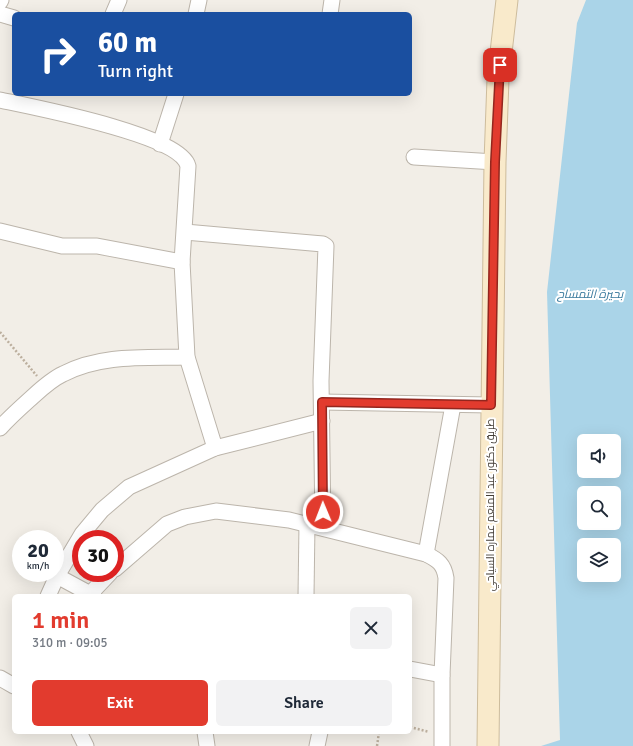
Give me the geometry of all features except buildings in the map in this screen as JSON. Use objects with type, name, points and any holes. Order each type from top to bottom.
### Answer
[{"type":"main road","name":"طريق دكتور عبد المنعم عماره السياحي","points":[[488,746],[495,162],[498,79],[507,0]]},
{"type":"street","points":[[114,12],[119,0]]},
{"type":"street","points":[[197,12],[200,0]]},
{"type":"street","points":[[330,12],[332,0]]},
{"type":"street","points":[[0,14],[12,17]]},
{"type":"street","points":[[160,144],[175,96]]},
{"type":"street","points":[[0,100],[124,130],[160,144],[180,154],[186,161],[188,166],[182,262],[187,357],[215,448]]},
{"type":"street","points":[[414,157],[495,162]]},
{"type":"street","points":[[0,231],[62,246],[97,246],[182,262]]},
{"type":"street","points":[[185,232],[325,245],[327,249],[321,381],[323,528]]},
{"type":"street","points":[[0,428],[45,386],[62,374],[78,367],[100,361],[124,358],[187,357]]},
{"type":"street","points":[[322,402],[491,405]]},
{"type":"street","points":[[426,554],[453,405]]},
{"type":"street","points":[[64,564],[82,534],[102,510],[117,495],[129,486],[215,448],[322,421]]},
{"type":"street","points":[[124,561],[167,524],[201,512],[216,511],[272,517],[307,524],[426,554],[439,561],[444,569],[446,578],[442,675],[443,741]]},
{"type":"street","points":[[306,594],[307,524]]},
{"type":"street","points":[[64,580],[90,594]]},
{"type":"street","points":[[49,594],[54,582]]},
{"type":"street","points":[[93,594],[103,582]]},
{"type":"street","points":[[412,669],[442,675]]},
{"type":"street","points":[[81,734],[86,746]]},
{"type":"street","points":[[205,734],[207,746]]},
{"type":"street","points":[[317,746],[320,734]]},
{"type":"path","points":[[0,332],[45,386]]},
{"type":"path","points":[[412,728],[443,741]]},
{"type":"path","points":[[376,746],[379,734]]},
{"type":"water","name":"بحيرة التمساح","points":[[586,0],[633,0],[633,746],[541,746],[560,740],[547,292],[577,23]]},
{"type":"route","points":[[323,512],[322,402],[491,405],[496,120],[500,65]]}]
